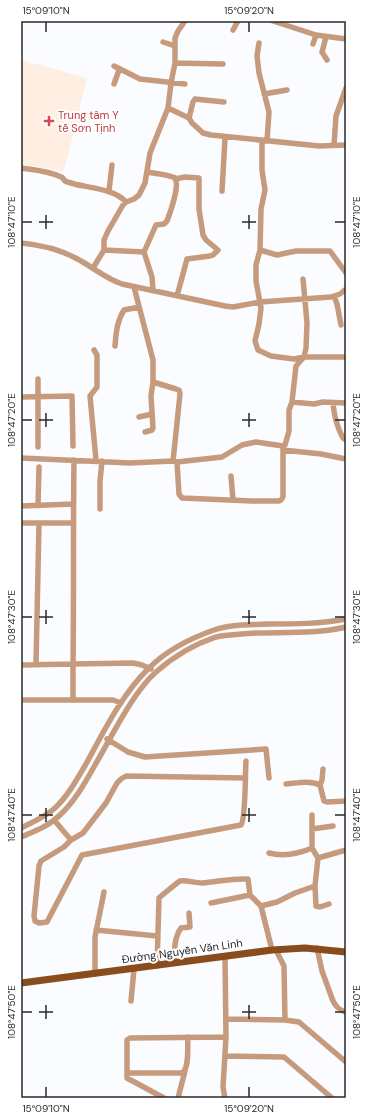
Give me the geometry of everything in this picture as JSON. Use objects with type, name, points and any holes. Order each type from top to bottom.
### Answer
[{"type":"main road","name":"Đường Nguyễn Văn Linh","points":[[21,983],[274,950],[317,948],[346,952]]},
{"type":"street","points":[[93,268],[104,250],[104,240],[108,231],[123,205],[126,202],[134,200],[139,195],[144,183],[150,153],[168,108],[175,63],[175,46],[178,31],[185,21]]},
{"type":"street","points":[[233,30],[238,21]]},
{"type":"street","points":[[273,21],[316,35],[346,39]]},
{"type":"street","points":[[313,44],[316,35]]},
{"type":"street","points":[[326,37],[322,52],[327,60]]},
{"type":"street","points":[[163,42],[175,46]]},
{"type":"street","points":[[259,43],[257,56],[259,73],[269,112],[264,141],[262,170],[264,190],[261,209],[260,250],[256,265],[256,281],[261,308],[255,342],[258,350],[272,356],[294,358],[346,357]]},
{"type":"street","points":[[175,63],[223,64]]},
{"type":"street","points":[[114,84],[116,68],[140,79],[185,84]]},
{"type":"street","points":[[334,145],[336,116],[346,88]]},
{"type":"street","points":[[264,94],[287,90]]},
{"type":"street","points":[[189,118],[195,99],[224,102]]},
{"type":"street","points":[[168,108],[189,118],[192,123],[203,133],[225,138],[319,146],[346,145]]},
{"type":"street","points":[[222,191],[225,138]]},
{"type":"street","points":[[109,191],[112,165]]},
{"type":"street","points":[[21,168],[45,172],[62,177],[65,181],[97,190],[109,191],[126,202]]},
{"type":"street","points":[[147,172],[173,177],[175,179],[185,177],[199,178],[199,209],[203,235],[206,240],[218,250],[210,256],[187,258],[177,296]]},
{"type":"street","points":[[153,290],[152,276],[144,252],[156,225],[164,224],[167,221],[176,191],[175,179]]},
{"type":"street","points":[[21,243],[70,255],[93,268],[111,281],[233,307],[260,302],[334,296],[340,294],[346,289]]},
{"type":"street","points":[[104,250],[144,252]]},
{"type":"street","points":[[260,250],[277,255],[296,251],[330,251],[346,273]]},
{"type":"street","points":[[153,382],[179,390],[180,394],[175,461],[179,494],[182,498],[252,501],[281,500],[283,497],[283,448],[289,438],[289,410],[292,402],[296,366],[304,357],[306,348],[307,323],[303,279]]},
{"type":"street","points":[[134,287],[153,360],[153,382],[151,396],[152,430],[145,432]]},
{"type":"street","points":[[334,296],[341,325]]},
{"type":"street","points":[[115,346],[119,320],[122,312],[124,310],[139,306]]},
{"type":"street","points":[[94,350],[97,355],[97,387],[90,396],[99,461],[100,509]]},
{"type":"street","points":[[38,379],[38,447]]},
{"type":"street","points":[[21,397],[72,396],[73,446]]},
{"type":"street","points":[[292,402],[314,404],[323,402],[346,403]]},
{"type":"street","points":[[333,403],[336,423],[343,438],[346,440]]},
{"type":"street","points":[[139,417],[152,414]]},
{"type":"street","points":[[21,458],[130,462],[175,461],[222,457],[242,445],[256,442],[346,458]]},
{"type":"street","points":[[73,700],[74,460]]},
{"type":"street","points":[[38,506],[39,467]]},
{"type":"street","points":[[231,476],[233,500]]},
{"type":"street","points":[[21,506],[73,504]]},
{"type":"street","points":[[21,523],[73,523]]},
{"type":"street","points":[[36,664],[39,523]]},
{"type":"street","points":[[21,828],[42,818],[59,804],[78,778],[121,703],[149,667],[168,652],[215,629],[242,625],[311,623],[346,619]]},
{"type":"street","points":[[21,837],[46,826],[70,805],[85,783],[127,710],[155,673],[172,659],[217,637],[242,634],[311,632],[346,627]]},
{"type":"street","points":[[21,664],[133,663],[149,667],[155,673]]},
{"type":"street","points":[[21,700],[113,700],[121,703]]},
{"type":"street","points":[[102,736],[128,752],[145,757],[266,749],[269,778]]},
{"type":"street","points":[[245,778],[126,776],[121,778],[106,803],[83,832],[71,840],[64,848],[40,861],[34,916],[35,921],[39,923],[47,922],[82,855],[241,825],[243,822],[244,813],[246,762]]},
{"type":"street","points":[[323,769],[320,785],[324,801],[346,801]]},
{"type":"street","points":[[286,784],[310,782],[320,785]]},
{"type":"street","points":[[59,804],[65,810]]},
{"type":"street","points":[[312,815],[312,848],[318,858],[314,886],[316,906],[320,907],[329,904]]},
{"type":"street","points":[[54,820],[71,840]]},
{"type":"street","points":[[312,829],[333,826]]},
{"type":"street","points":[[269,853],[281,856],[312,848]]},
{"type":"street","points":[[318,858],[346,850]]},
{"type":"street","points":[[157,966],[159,897],[171,890],[173,885],[180,881],[200,883],[235,878],[248,879],[250,895],[261,906],[274,950],[284,966],[285,1020]]},
{"type":"street","points":[[261,906],[277,902],[314,886]]},
{"type":"street","points":[[95,973],[94,937],[104,892]]},
{"type":"street","points":[[210,904],[250,895]]},
{"type":"street","points":[[175,963],[174,954],[176,937],[181,928],[190,927],[189,913]]},
{"type":"street","points":[[96,930],[157,936]]},
{"type":"street","points":[[317,948],[322,971],[333,1001],[335,1005],[346,1012]]},
{"type":"street","points":[[225,956],[225,1098]]},
{"type":"street","points":[[131,1001],[134,968]]},
{"type":"street","points":[[226,1019],[285,1020],[299,1022],[346,1062]]},
{"type":"street","points":[[178,1098],[187,1066],[188,1037]]},
{"type":"street","points":[[164,1098],[127,1078],[127,1040],[130,1038],[226,1037]]},
{"type":"street","points":[[225,1056],[284,1057],[332,1098]]},
{"type":"street","points":[[127,1073],[178,1073],[185,1071]]},
{"type":"shaded area","name":"Trung tâm Y tế Sơn Tịnh","points":[[21,60],[87,78],[64,171],[21,164]]},
{"type":"place","name":"Trung tâm Y tế Sơn Tịnh","points":[[49,121]]}]
